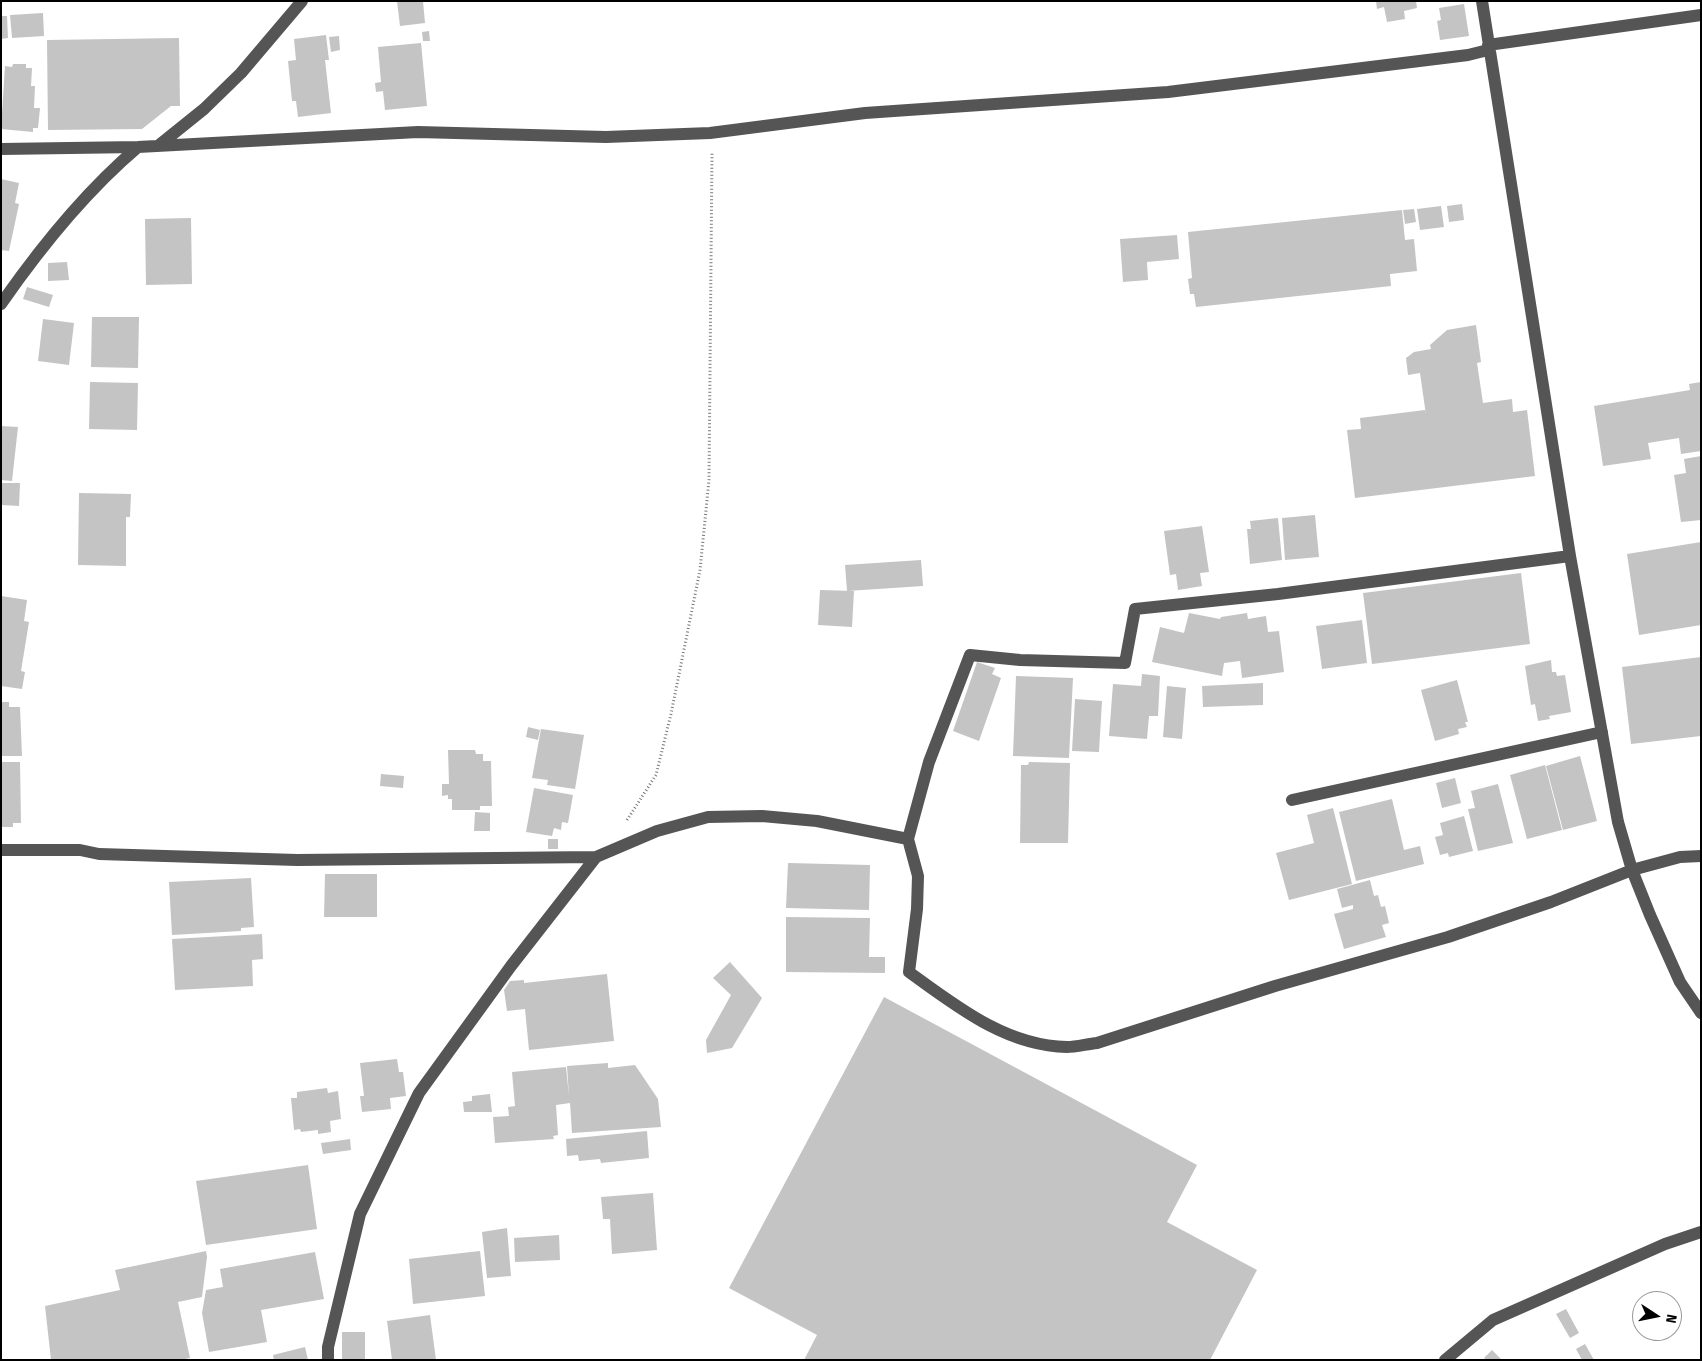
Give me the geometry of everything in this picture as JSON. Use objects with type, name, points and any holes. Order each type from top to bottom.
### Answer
[{"type":"street","points":[[158,146],[204,109],[241,74],[302,1]]},
{"type":"street","points":[[1482,1],[1570,556],[1618,822],[1632,870],[1680,982],[1701,1013]]},
{"type":"street","points":[[1,149],[138,147],[418,132],[606,137],[710,133],[883,112],[1168,92],[1468,55],[1488,47],[1701,15]]},
{"type":"street","points":[[1,304],[33,261],[111,169],[138,147]]},
{"type":"street","points":[[1570,556],[1278,594],[1135,609],[1125,663],[1020,660],[970,655],[929,762],[908,839],[918,876],[917,909],[909,972],[965,1012],[997,1030],[1036,1044],[1068,1047],[1097,1043],[1275,986],[1448,937],[1551,902],[1632,870],[1680,857],[1701,856]]},
{"type":"street","points":[[1292,800],[1602,732]]},
{"type":"street","points":[[1,850],[80,850],[99,854],[297,860],[596,857],[657,831],[708,817],[762,816],[817,821],[908,839]]},
{"type":"street","points":[[328,1360],[328,1347],[360,1214],[419,1093],[511,966],[596,857]]},
{"type":"street","points":[[1445,1360],[1493,1320],[1665,1244],[1701,1232]]},
{"type":"path","points":[[625,822],[656,775],[671,714],[700,570],[709,480],[714,164],[710,133]]},
{"type":"building","points":[[397,1],[423,1],[425,23],[400,26]]},
{"type":"building","points":[[1376,1],[1416,1],[1417,8],[1404,11],[1405,19],[1387,22],[1384,7],[1377,9]]},
{"type":"building","points":[[1464,4],[1469,36],[1440,40],[1437,21],[1441,20],[1439,8]]},
{"type":"building","points":[[43,13],[44,36],[12,38],[10,15]]},
{"type":"building","points":[[1,16],[7,16],[8,38],[1,39]]},
{"type":"building","points":[[429,31],[430,41],[423,41],[422,32]]},
{"type":"building","points":[[326,35],[329,60],[325,60],[331,113],[298,117],[296,101],[292,101],[288,61],[296,60],[294,39]]},
{"type":"building","points":[[339,36],[340,50],[331,52],[329,37]]},
{"type":"building","points":[[179,38],[180,106],[171,106],[142,129],[48,130],[47,40]]},
{"type":"building","points":[[421,43],[427,106],[385,110],[383,91],[376,92],[375,83],[381,82],[378,47]]},
{"type":"building","points":[[13,64],[26,64],[26,68],[32,68],[31,86],[35,86],[34,108],[40,108],[38,128],[33,128],[33,132],[1,129],[5,66],[12,67]]},
{"type":"building","points":[[1,179],[19,183],[15,203],[19,204],[9,251],[1,250]]},
{"type":"building","points":[[1462,204],[1464,220],[1449,222],[1447,206]]},
{"type":"building","points":[[1441,206],[1444,227],[1420,230],[1417,209]]},
{"type":"building","points":[[1414,209],[1416,222],[1405,224],[1403,210]]},
{"type":"building","points":[[1402,210],[1405,240],[1414,239],[1417,271],[1390,274],[1391,286],[1196,307],[1194,294],[1190,294],[1188,279],[1192,278],[1188,232]]},
{"type":"building","points":[[191,218],[192,284],[146,285],[145,219]]},
{"type":"building","points":[[1177,235],[1179,259],[1147,262],[1148,280],[1123,282],[1120,239]]},
{"type":"building","points":[[67,262],[69,280],[48,281],[48,263]]},
{"type":"building","points":[[27,287],[53,295],[49,307],[23,299]]},
{"type":"building","points":[[92,317],[139,317],[138,368],[91,367]]},
{"type":"building","points":[[43,319],[74,323],[69,365],[38,361]]},
{"type":"building","points":[[1476,325],[1481,362],[1477,363],[1483,403],[1512,399],[1513,412],[1527,410],[1535,476],[1355,498],[1347,430],[1361,429],[1360,418],[1425,410],[1426,415],[1420,373],[1408,375],[1406,358],[1414,352],[1431,349],[1430,345],[1447,330]]},
{"type":"building","points":[[90,382],[138,383],[137,430],[89,429]]},
{"type":"building","points":[[1701,382],[1701,451],[1681,454],[1679,438],[1648,443],[1651,459],[1603,466],[1594,406],[1690,390],[1689,384]]},
{"type":"building","points":[[1,426],[18,427],[12,481],[1,480]]},
{"type":"building","points":[[1701,456],[1701,520],[1681,522],[1674,475],[1686,473],[1684,459]]},
{"type":"building","points":[[1,483],[20,483],[19,506],[1,505]]},
{"type":"building","points":[[79,493],[131,494],[130,517],[126,517],[126,566],[78,565]]},
{"type":"building","points":[[1315,515],[1319,557],[1285,560],[1282,518]]},
{"type":"building","points":[[1278,518],[1282,560],[1250,564],[1247,529],[1251,529],[1250,521]]},
{"type":"building","points":[[1202,526],[1209,572],[1200,573],[1202,586],[1178,590],[1176,574],[1170,575],[1164,531]]},
{"type":"building","points":[[1701,542],[1701,625],[1639,635],[1627,554]]},
{"type":"building","points":[[921,560],[923,586],[847,591],[845,565]]},
{"type":"building","points":[[1521,573],[1530,644],[1372,664],[1363,593]]},
{"type":"building","points":[[820,590],[854,591],[852,627],[818,625]]},
{"type":"building","points":[[1,596],[27,600],[24,621],[29,622],[21,671],[25,672],[22,689],[1,686]]},
{"type":"building","points":[[1189,613],[1220,619],[1221,617],[1247,613],[1248,619],[1266,616],[1268,632],[1279,631],[1284,672],[1242,678],[1240,661],[1224,663],[1222,676],[1152,662],[1160,627],[1184,633]]},
{"type":"building","points":[[1362,620],[1367,663],[1322,669],[1316,626]]},
{"type":"building","points":[[1701,657],[1701,736],[1631,744],[1622,667]]},
{"type":"building","points":[[1551,660],[1552,672],[1556,672],[1557,676],[1565,675],[1571,712],[1549,716],[1550,719],[1538,721],[1535,704],[1531,705],[1525,666]]},
{"type":"building","points":[[977,662],[995,668],[992,674],[1001,678],[979,741],[953,731]]},
{"type":"building","points":[[1142,674],[1160,676],[1158,716],[1149,716],[1147,739],[1109,736],[1113,684],[1141,686]]},
{"type":"building","points":[[1016,676],[1073,678],[1069,758],[1013,756]]},
{"type":"building","points":[[1457,680],[1468,722],[1465,722],[1467,727],[1458,729],[1459,734],[1435,741],[1421,690]]},
{"type":"building","points":[[1263,683],[1263,705],[1203,707],[1202,686]]},
{"type":"building","points":[[1167,686],[1186,688],[1182,739],[1163,737]]},
{"type":"building","points":[[1075,699],[1102,701],[1099,752],[1072,751]]},
{"type":"building","points":[[1,702],[9,702],[9,707],[20,707],[22,756],[1,756]]},
{"type":"building","points":[[528,727],[540,730],[538,740],[526,737]]},
{"type":"building","points":[[541,729],[584,735],[575,789],[547,785],[548,780],[532,778]]},
{"type":"building","points":[[448,750],[475,750],[476,754],[483,754],[483,761],[491,761],[492,806],[480,806],[480,810],[452,810],[452,799],[448,799],[448,795],[442,796],[442,784],[449,784]]},
{"type":"building","points":[[1580,756],[1597,821],[1563,830],[1546,766]]},
{"type":"building","points":[[1,762],[20,762],[21,823],[13,823],[13,827],[2,827],[1,823]]},
{"type":"building","points":[[1029,762],[1070,763],[1068,843],[1020,843],[1021,765],[1028,765]]},
{"type":"building","points":[[1545,765],[1562,830],[1527,839],[1510,775]]},
{"type":"building","points":[[381,774],[404,776],[403,788],[380,786]]},
{"type":"building","points":[[1455,778],[1461,803],[1442,808],[1436,783]]},
{"type":"building","points":[[1498,784],[1513,843],[1478,851],[1468,809],[1475,808],[1471,791]]},
{"type":"building","points":[[534,788],[573,795],[568,823],[562,822],[561,830],[554,828],[552,836],[526,832]]},
{"type":"building","points":[[1392,799],[1404,850],[1420,846],[1424,864],[1356,881],[1339,812]]},
{"type":"building","points":[[1333,808],[1352,884],[1289,900],[1276,853],[1314,843],[1307,815]]},
{"type":"building","points":[[475,812],[490,813],[490,831],[474,831]]},
{"type":"building","points":[[1464,816],[1473,851],[1449,857],[1448,853],[1440,855],[1435,837],[1443,835],[1440,823]]},
{"type":"building","points":[[548,839],[558,839],[558,849],[548,849]]},
{"type":"building","points":[[788,863],[870,865],[869,910],[786,908]]},
{"type":"building","points":[[325,874],[377,874],[377,917],[324,917]]},
{"type":"building","points":[[251,878],[254,927],[241,928],[241,931],[172,935],[169,882]]},
{"type":"building","points":[[1370,880],[1374,896],[1378,895],[1381,907],[1385,906],[1389,923],[1382,925],[1386,937],[1344,949],[1334,914],[1353,909],[1353,905],[1342,908],[1337,889]]},
{"type":"building","points":[[786,917],[870,918],[869,957],[885,957],[885,973],[786,972]]},
{"type":"building","points":[[262,934],[263,959],[252,960],[253,986],[175,990],[172,939]]},
{"type":"building","points":[[730,962],[762,998],[732,1048],[707,1053],[706,1040],[731,995],[713,978]]},
{"type":"building","points":[[607,974],[614,1041],[529,1050],[525,1009],[507,1011],[504,990],[510,981],[524,980],[524,983]]},
{"type":"building","points":[[884,997],[1197,1165],[1167,1222],[1257,1270],[1210,1360],[804,1360],[817,1335],[729,1288]]},
{"type":"building","points":[[397,1059],[399,1072],[403,1072],[406,1096],[390,1098],[391,1109],[362,1112],[360,1096],[364,1096],[360,1063]]},
{"type":"building","points":[[608,1063],[608,1068],[635,1065],[658,1099],[661,1127],[572,1133],[570,1103],[556,1105],[558,1135],[553,1136],[554,1139],[495,1143],[493,1117],[509,1116],[508,1107],[515,1106],[512,1072],[566,1067],[569,1096],[567,1066]]},
{"type":"building","points":[[327,1088],[328,1093],[338,1091],[341,1119],[330,1121],[331,1132],[318,1134],[318,1130],[301,1132],[300,1129],[294,1130],[291,1098],[297,1098],[297,1092]]},
{"type":"building","points":[[490,1094],[492,1112],[464,1112],[463,1102],[472,1101],[472,1096]]},
{"type":"building","points":[[647,1131],[649,1158],[601,1163],[600,1159],[579,1161],[578,1155],[567,1156],[566,1139]]},
{"type":"building","points":[[350,1139],[351,1150],[323,1154],[321,1143]]},
{"type":"building","points":[[308,1165],[317,1229],[206,1245],[196,1181]]},
{"type":"building","points":[[653,1193],[657,1250],[612,1254],[610,1219],[603,1219],[601,1197]]},
{"type":"building","points":[[507,1228],[511,1276],[487,1278],[482,1232]]},
{"type":"building","points":[[559,1235],[560,1260],[515,1262],[514,1238]]},
{"type":"building","points":[[206,1251],[207,1257],[202,1297],[178,1302],[190,1358],[180,1360],[51,1360],[45,1306],[120,1290],[115,1270]]},
{"type":"building","points":[[480,1251],[485,1296],[413,1304],[409,1259]]},
{"type":"building","points":[[315,1252],[324,1299],[261,1310],[267,1342],[209,1352],[202,1313],[206,1290],[223,1287],[220,1269]]},
{"type":"building","points":[[1566,1309],[1579,1333],[1570,1338],[1556,1314]]},
{"type":"building","points":[[430,1315],[436,1360],[392,1360],[387,1321]]},
{"type":"building","points":[[342,1332],[365,1332],[365,1360],[342,1360]]},
{"type":"building","points":[[1585,1344],[1594,1360],[1582,1360],[1576,1349]]},
{"type":"building","points":[[305,1347],[308,1360],[274,1360],[273,1355]]},
{"type":"building","points":[[1492,1350],[1502,1360],[1487,1360],[1484,1358]]}]
